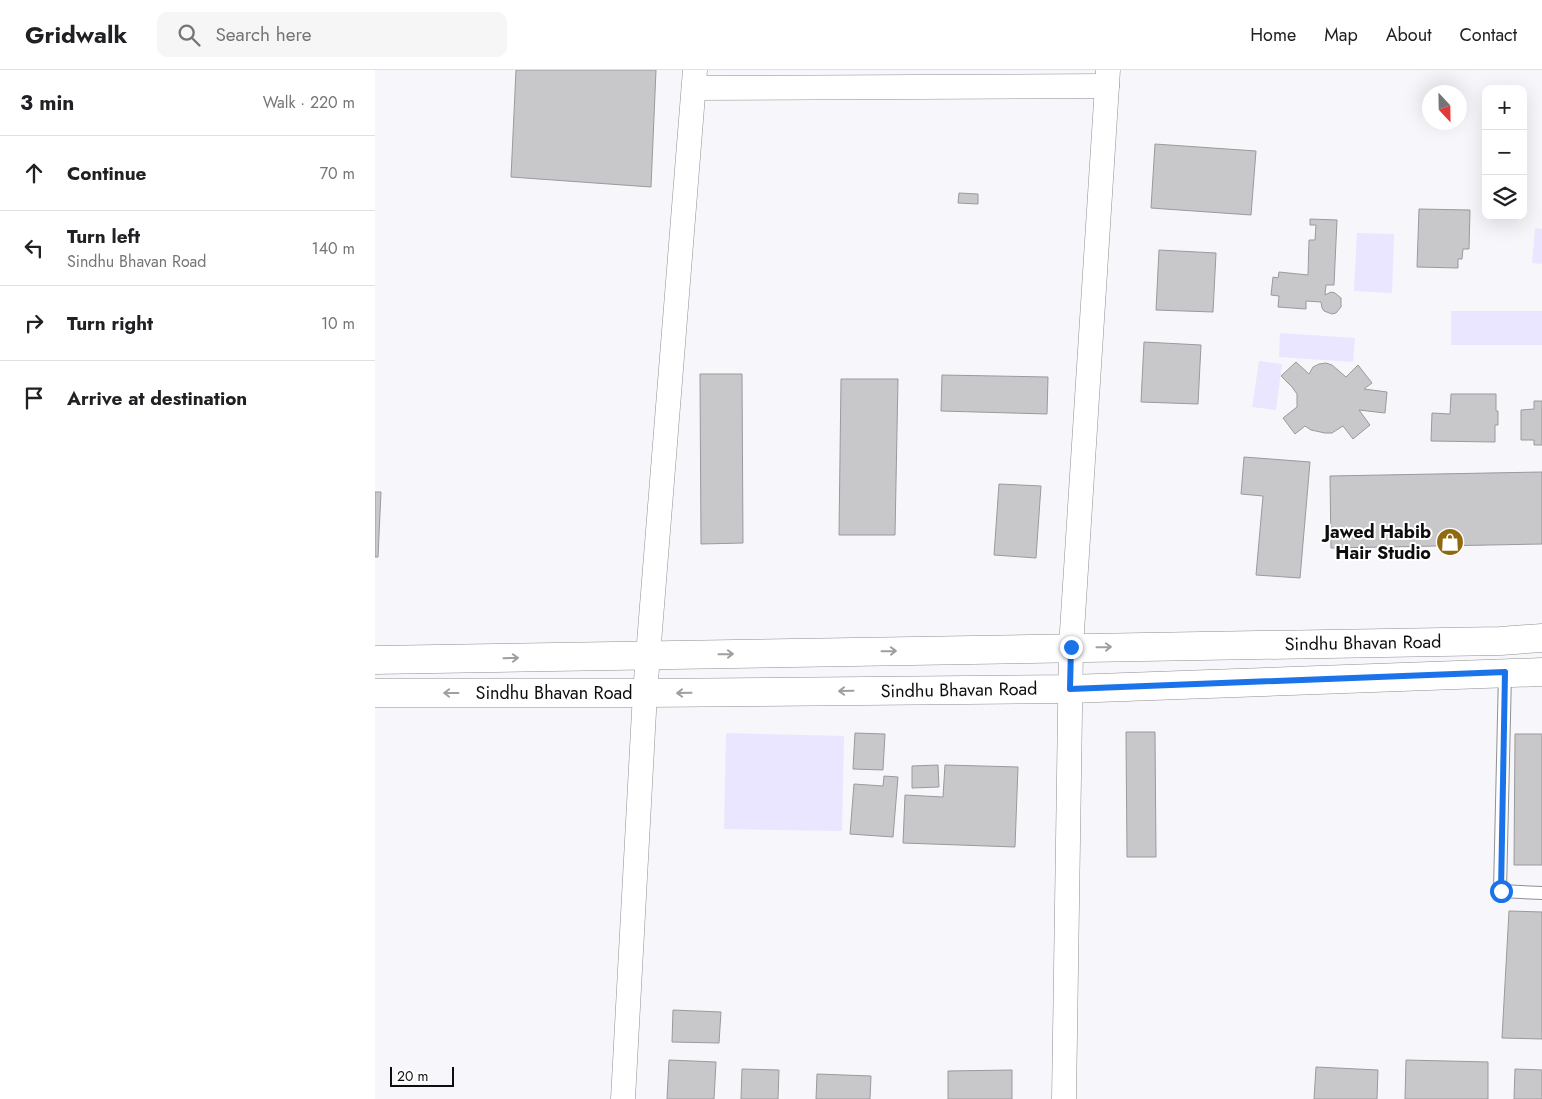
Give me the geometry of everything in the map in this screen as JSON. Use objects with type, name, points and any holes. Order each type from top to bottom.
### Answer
[{"type":"main road","name":"Sindhu Bhavan Road","points":[[375,660],[1491,641],[1542,638]]},
{"type":"main road","name":"Sindhu Bhavan Road","points":[[375,693],[645,693],[1070,689],[1542,672]]},
{"type":"street","points":[[623,1099],[645,693],[695,79],[1107,78],[1071,647],[1065,1099]]},
{"type":"lane","points":[[1505,672],[1501,891],[1542,893]]},
{"type":"shaded area","points":[[1535,228],[1542,229],[1542,264],[1532,263]]},
{"type":"shaded area","points":[[1357,233],[1394,234],[1392,293],[1354,291]]},
{"type":"shaded area","points":[[1451,311],[1542,311],[1542,345],[1451,345]]},
{"type":"shaded area","points":[[1280,333],[1355,338],[1353,362],[1279,357]]},
{"type":"shaded area","points":[[1259,361],[1282,364],[1276,410],[1252,407]]},
{"type":"shaded area","points":[[726,733],[844,736],[842,831],[724,829]]},
{"type":"building","points":[[516,70],[656,70],[651,187],[511,177]]},
{"type":"building","points":[[1155,144],[1256,151],[1251,215],[1151,208]]},
{"type":"building","points":[[959,193],[978,194],[978,204],[958,203]]},
{"type":"building","points":[[1419,209],[1470,210],[1469,249],[1463,249],[1462,259],[1458,259],[1458,268],[1417,267]]},
{"type":"building","points":[[1310,219],[1337,220],[1334,285],[1326,285],[1325,295],[1331,292],[1341,298],[1341,307],[1336,313],[1332,314],[1324,311],[1321,302],[1306,301],[1306,309],[1278,307],[1279,296],[1271,295],[1273,277],[1278,278],[1279,272],[1308,275],[1309,240],[1315,240],[1316,225],[1310,225]]},
{"type":"building","points":[[1159,250],[1216,253],[1213,312],[1156,310]]},
{"type":"building","points":[[1144,342],[1201,345],[1198,404],[1141,402]]},
{"type":"building","points":[[1296,362],[1309,374],[1313,367],[1326,363],[1332,365],[1346,377],[1358,365],[1372,383],[1364,389],[1387,392],[1385,413],[1359,410],[1370,425],[1353,439],[1343,426],[1332,433],[1325,433],[1311,430],[1305,426],[1295,434],[1283,418],[1297,407],[1297,394],[1281,376]]},
{"type":"building","points":[[700,374],[742,374],[743,543],[701,544]]},
{"type":"building","points":[[942,375],[1048,377],[1047,414],[941,411]]},
{"type":"building","points":[[841,379],[898,379],[895,535],[839,535]]},
{"type":"building","points":[[1451,394],[1496,394],[1498,425],[1495,425],[1495,442],[1431,441],[1432,413],[1450,414]]},
{"type":"building","points":[[1534,401],[1542,401],[1542,445],[1534,445],[1534,440],[1521,440],[1521,410],[1534,409]]},
{"type":"building","points":[[1244,457],[1310,462],[1300,578],[1256,575],[1263,496],[1241,494]]},
{"type":"building","points":[[1542,472],[1542,544],[1331,548],[1330,476]]},
{"type":"building","points":[[999,484],[1041,486],[1036,558],[994,555]]},
{"type":"building","points":[[375,492],[381,492],[378,557],[375,557]]},
{"type":"building","points":[[1126,732],[1155,732],[1156,857],[1127,857]]},
{"type":"building","points":[[855,733],[885,734],[883,770],[853,769]]},
{"type":"building","points":[[1515,734],[1542,734],[1542,865],[1514,865]]},
{"type":"building","points":[[938,765],[939,787],[912,788],[912,766]]},
{"type":"building","points":[[945,765],[1018,767],[1015,847],[903,843],[905,795],[943,797]]},
{"type":"building","points":[[884,776],[898,777],[893,837],[850,834],[854,784],[883,786]]},
{"type":"building","points":[[1509,911],[1542,912],[1542,1039],[1502,1038]]},
{"type":"building","points":[[673,1010],[721,1012],[719,1043],[672,1042]]},
{"type":"building","points":[[669,1060],[716,1062],[714,1099],[667,1099]]},
{"type":"building","points":[[1406,1060],[1488,1062],[1488,1099],[1405,1099]]},
{"type":"building","points":[[1316,1067],[1378,1070],[1377,1099],[1314,1099]]},
{"type":"building","points":[[742,1069],[779,1070],[778,1099],[741,1099]]},
{"type":"building","points":[[1515,1069],[1542,1070],[1542,1099],[1514,1099]]},
{"type":"building","points":[[1012,1070],[1012,1099],[948,1099],[948,1071]]},
{"type":"building","points":[[817,1074],[871,1076],[870,1099],[816,1099]]},
{"type":"place","name":"Jawed Habib Hair Studio","points":[[1450,542]]},
{"type":"route","points":[[1071,647],[1070,689],[1505,672],[1501,891]]}]
